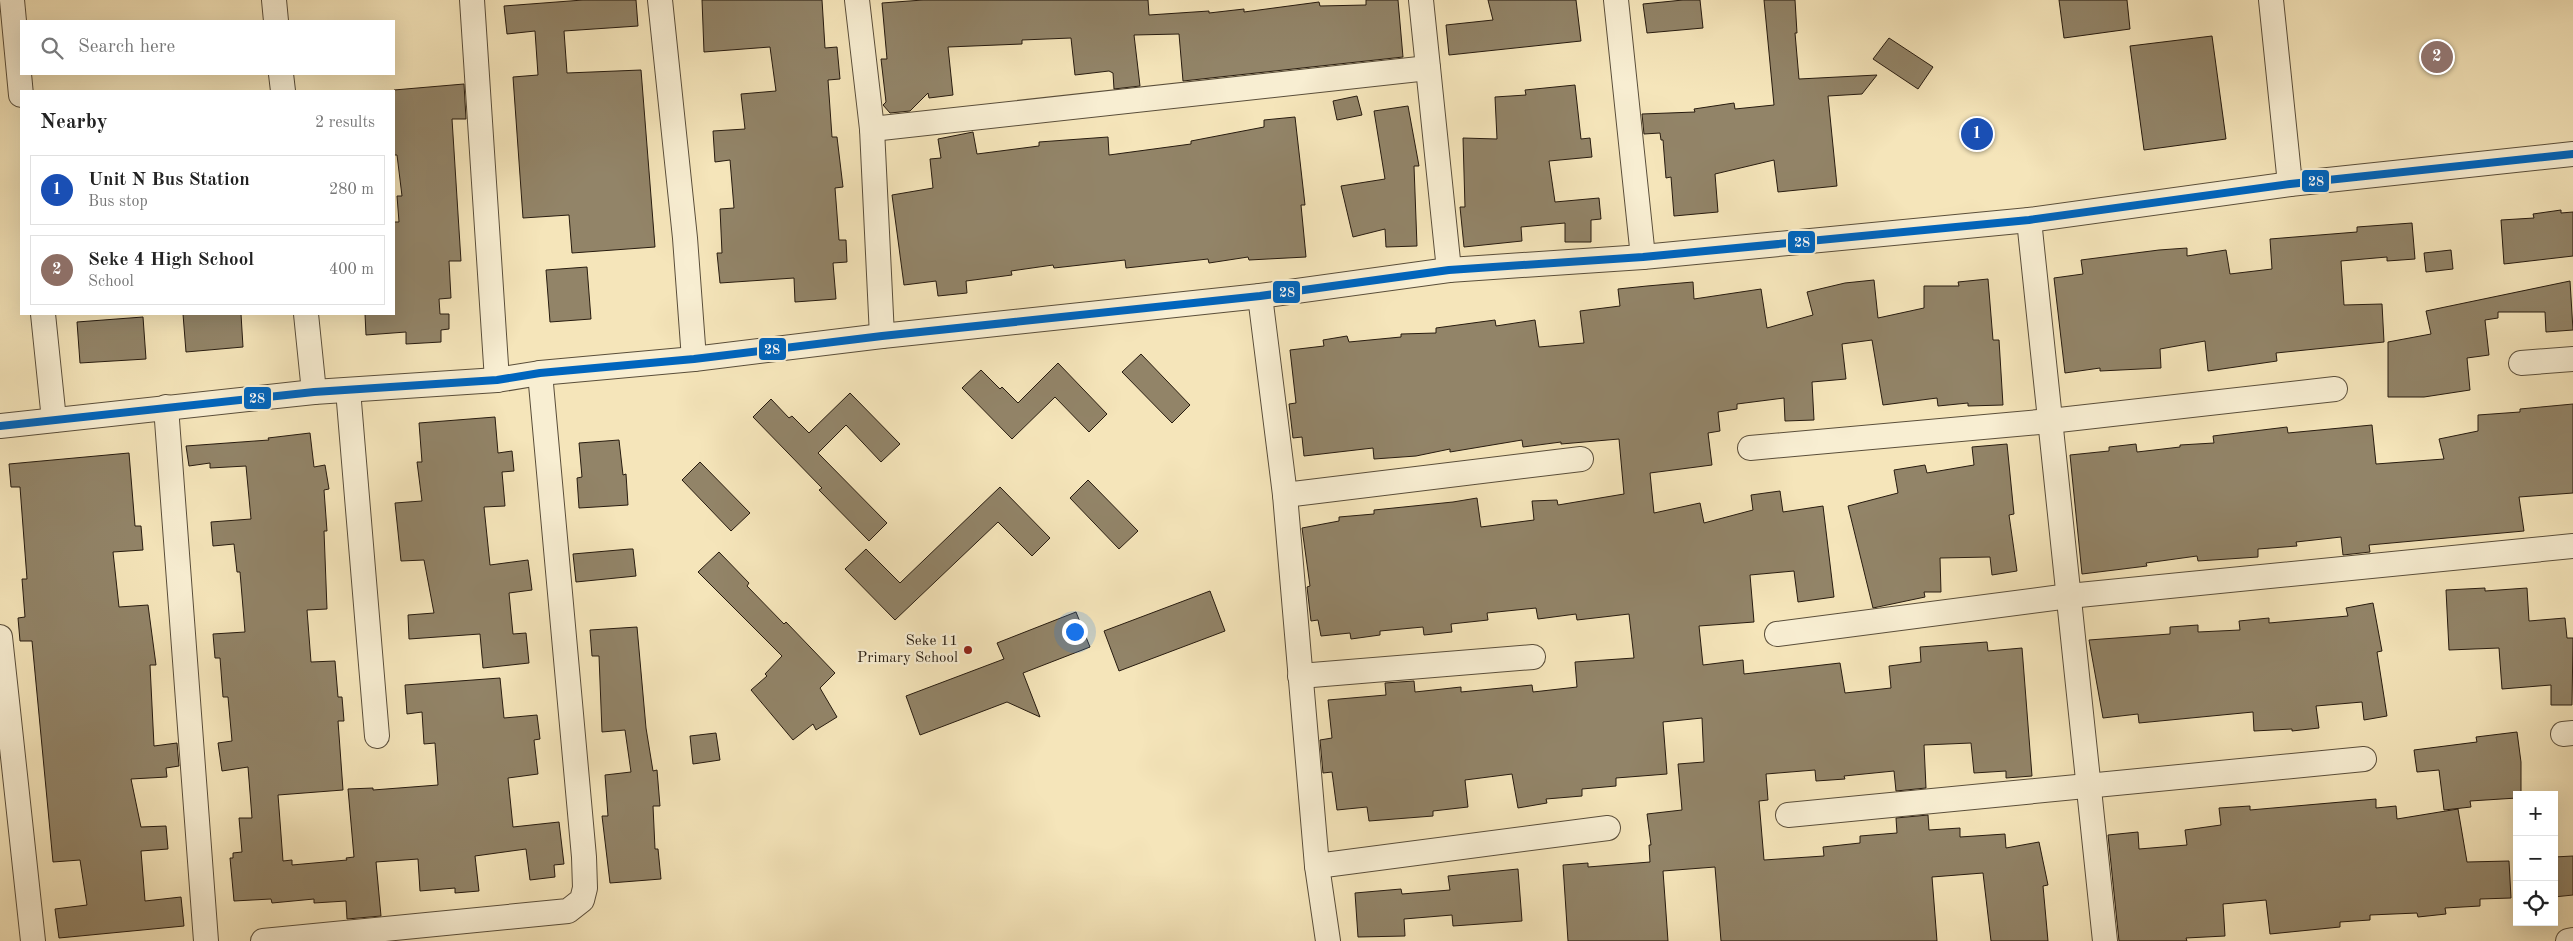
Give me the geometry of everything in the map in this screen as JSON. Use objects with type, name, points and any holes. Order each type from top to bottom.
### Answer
[{"type":"street","points":[[12,0],[21,90]]},
{"type":"street","points":[[274,0],[276,20]]},
{"type":"street","points":[[472,0],[497,380]]},
{"type":"street","points":[[660,0],[685,238],[694,359]]},
{"type":"street","points":[[857,0],[872,129],[882,336]]},
{"type":"street","points":[[1421,0],[1449,270]]},
{"type":"street","points":[[1616,0],[1643,257]]},
{"type":"street","points":[[2271,0],[2290,184]]},
{"type":"street","points":[[872,129],[1428,68]]},
{"type":"street","points":[[281,75],[283,90]]},
{"type":"street","points":[[0,426],[314,392],[497,380],[540,373],[694,359],[882,336],[1260,296],[1449,270],[1643,257],[2029,220],[2290,184],[2573,154]]},
{"type":"street","points":[[2029,220],[2105,941]]},
{"type":"street","points":[[1260,296],[1284,495],[1317,866],[1328,941]]},
{"type":"street","points":[[43,315],[54,420]]},
{"type":"street","points":[[306,315],[314,392]]},
{"type":"street","points":[[2521,363],[2573,359]]},
{"type":"street","points":[[263,941],[568,910],[582,900],[585,888],[584,857],[540,373]]},
{"type":"street","points":[[1750,448],[2050,421],[2335,389]]},
{"type":"street","points":[[348,390],[377,736]]},
{"type":"street","points":[[166,407],[206,941]]},
{"type":"street","points":[[1284,495],[1581,458]]},
{"type":"street","points":[[1777,634],[2068,596],[2573,546]]},
{"type":"street","points":[[0,636],[33,941]]},
{"type":"street","points":[[1300,676],[1533,657]]},
{"type":"street","points":[[1788,815],[2364,759]]},
{"type":"street","points":[[1317,866],[1608,828]]},
{"type":"street","points":[[2568,941],[2573,941]]},
{"type":"building","points":[[583,0],[636,0],[638,26],[564,31],[567,73],[641,70],[655,247],[572,253],[569,215],[523,218],[513,77],[538,75],[535,31],[507,34],[504,6]]},
{"type":"building","points":[[702,0],[822,0],[825,48],[837,47],[840,79],[828,80],[832,137],[837,137],[843,187],[835,188],[839,240],[846,240],[847,262],[833,263],[836,299],[795,302],[794,278],[720,283],[717,253],[722,253],[720,209],[734,208],[730,160],[715,162],[713,131],[745,129],[741,94],[776,91],[770,47],[704,52]]},
{"type":"building","points":[[923,0],[1148,0],[1149,15],[1209,11],[1209,13],[1244,9],[1244,12],[1319,2],[1320,6],[1366,5],[1366,0],[1398,0],[1403,57],[1183,81],[1179,34],[1134,35],[1140,86],[1114,89],[1113,73],[1109,71],[1075,75],[1071,38],[1022,40],[1022,44],[948,47],[953,95],[929,98],[928,93],[910,111],[890,113],[883,105],[886,102],[881,59],[887,59],[882,3]]},
{"type":"building","points":[[1488,0],[1576,0],[1581,41],[1449,55],[1446,25],[1493,20]]},
{"type":"building","points":[[1700,0],[1703,28],[1647,33],[1643,4]]},
{"type":"building","points":[[1764,0],[1795,0],[1797,33],[1795,33],[1799,79],[1877,75],[1862,94],[1828,96],[1837,186],[1778,192],[1774,160],[1715,174],[1718,212],[1674,216],[1671,177],[1666,178],[1663,140],[1661,140],[1660,133],[1644,134],[1642,114],[1695,112],[1694,109],[1734,103],[1735,109],[1774,105]]},
{"type":"building","points":[[2059,0],[2127,0],[2130,29],[2064,38]]},
{"type":"building","points":[[2212,36],[2226,139],[2144,150],[2130,46]]},
{"type":"building","points":[[1889,38],[1933,67],[1918,89],[1873,59]]},
{"type":"building","points":[[464,84],[466,119],[452,119],[461,261],[449,261],[451,298],[439,299],[440,314],[449,314],[449,329],[441,330],[441,342],[406,344],[406,332],[366,335],[365,315],[395,315],[395,222],[399,222],[397,196],[402,196],[397,155],[395,155],[394,90]]},
{"type":"building","points":[[1575,85],[1581,139],[1590,138],[1592,157],[1549,161],[1555,202],[1599,198],[1601,219],[1591,220],[1591,242],[1565,242],[1565,223],[1521,227],[1522,241],[1464,247],[1460,207],[1465,207],[1463,138],[1497,139],[1495,97],[1526,95],[1525,90]]},
{"type":"building","points":[[1357,96],[1362,115],[1337,120],[1333,101]]},
{"type":"building","points":[[1408,106],[1419,166],[1414,166],[1417,246],[1386,247],[1385,229],[1353,237],[1341,186],[1385,179],[1374,111]]},
{"type":"building","points":[[1295,117],[1305,205],[1301,205],[1306,257],[1249,260],[1248,257],[1209,263],[1208,259],[1126,268],[1125,260],[1054,268],[1053,265],[1011,271],[1012,275],[966,281],[967,293],[938,296],[936,281],[904,285],[892,195],[933,188],[930,159],[941,158],[938,139],[973,132],[977,154],[1039,146],[1039,142],[1108,137],[1109,155],[1191,144],[1191,141],[1264,127],[1264,120]]},
{"type":"building","points":[[2561,210],[2561,213],[2573,212],[2573,256],[2504,264],[2501,220],[2534,218],[2533,214]]},
{"type":"building","points":[[2412,223],[2415,259],[2387,261],[2387,257],[2341,261],[2344,305],[2382,304],[2384,342],[2276,353],[2277,361],[2208,371],[2205,341],[2160,349],[2161,368],[2100,371],[2100,368],[2065,373],[2054,278],[2083,274],[2081,260],[2187,248],[2187,256],[2226,250],[2230,274],[2272,269],[2270,239],[2357,232],[2357,227]]},
{"type":"building","points":[[2451,250],[2453,269],[2426,272],[2424,253]]},
{"type":"building","points":[[587,267],[591,319],[550,322],[546,270]]},
{"type":"building","points":[[1988,279],[1993,340],[1999,340],[2003,405],[1968,406],[1968,403],[1938,406],[1937,398],[1883,405],[1872,340],[1842,344],[1846,379],[1812,382],[1814,420],[1785,421],[1784,398],[1737,404],[1737,409],[1718,412],[1720,431],[1708,433],[1712,465],[1650,473],[1654,513],[1700,503],[1704,523],[1753,510],[1751,495],[1780,491],[1783,512],[1823,506],[1834,597],[1798,602],[1794,571],[1750,575],[1754,622],[1699,626],[1703,665],[1743,660],[1744,674],[1840,663],[1845,693],[1891,688],[1889,666],[1921,662],[1920,647],[1987,642],[1988,651],[2022,648],[2032,776],[2006,778],[2006,771],[1974,773],[1971,743],[1924,745],[1926,788],[1896,791],[1894,771],[1844,776],[1845,779],[1816,781],[1815,770],[1766,774],[1768,800],[1759,801],[1764,860],[1824,856],[1823,847],[1860,843],[1860,836],[1897,833],[1896,818],[1928,815],[1929,830],[1960,828],[1960,837],[2005,834],[2006,848],[2039,842],[2048,885],[2043,886],[2048,941],[1991,941],[1983,873],[1932,877],[1937,941],[1721,941],[1715,867],[1663,871],[1668,941],[1568,941],[1563,865],[1588,863],[1588,867],[1650,862],[1649,845],[1651,845],[1647,814],[1682,810],[1678,764],[1704,762],[1702,718],[1663,722],[1667,774],[1616,778],[1616,786],[1582,789],[1582,796],[1546,799],[1547,803],[1518,808],[1512,774],[1465,780],[1468,807],[1433,811],[1433,816],[1369,821],[1367,807],[1337,810],[1332,772],[1323,773],[1320,740],[1332,738],[1328,700],[1386,695],[1385,683],[1414,681],[1415,692],[1461,687],[1461,692],[1532,685],[1533,692],[1577,687],[1575,662],[1634,658],[1629,614],[1577,620],[1576,614],[1538,619],[1536,608],[1487,613],[1488,620],[1451,624],[1452,632],[1424,635],[1423,627],[1380,631],[1380,635],[1351,639],[1350,633],[1321,636],[1318,620],[1311,621],[1307,587],[1310,586],[1302,528],[1339,521],[1339,517],[1374,514],[1374,510],[1477,498],[1481,527],[1534,520],[1532,501],[1557,500],[1558,505],[1624,494],[1619,439],[1561,444],[1561,442],[1523,447],[1522,440],[1450,452],[1450,449],[1416,456],[1374,459],[1373,448],[1304,456],[1302,437],[1293,438],[1289,404],[1296,403],[1290,350],[1324,346],[1323,340],[1347,336],[1349,342],[1401,337],[1401,334],[1436,333],[1436,328],[1495,320],[1496,326],[1535,320],[1539,347],[1584,343],[1580,311],[1620,306],[1618,289],[1693,282],[1694,299],[1761,289],[1767,328],[1813,315],[1807,292],[1845,283],[1874,280],[1878,318],[1924,308],[1924,286],[1959,286],[1958,282]]},
{"type":"building","points":[[2570,281],[2573,330],[2546,332],[2545,312],[2498,312],[2498,318],[2485,320],[2489,355],[2467,358],[2470,390],[2424,397],[2388,397],[2388,342],[2431,334],[2426,311]]},
{"type":"building","points":[[183,315],[241,315],[243,347],[186,352]]},
{"type":"building","points":[[143,317],[146,359],[80,363],[77,322]]},
{"type":"building","points":[[1141,354],[1190,405],[1172,423],[1122,372]]},
{"type":"building","points":[[1058,363],[1107,414],[1089,432],[1055,397],[1012,439],[962,388],[981,370],[1000,389],[1002,387],[1018,403]]},
{"type":"building","points":[[850,393],[900,444],[881,462],[846,425],[818,453],[887,523],[869,541],[819,490],[822,488],[753,417],[771,399],[789,418],[792,416],[809,433]]},
{"type":"building","points":[[2573,404],[2573,493],[2519,497],[2524,531],[2369,545],[2370,552],[2343,555],[2341,537],[2296,542],[2297,546],[2258,549],[2258,557],[2198,561],[2197,556],[2146,563],[2147,566],[2082,574],[2070,455],[2109,451],[2109,447],[2136,444],[2137,452],[2180,447],[2180,445],[2214,443],[2213,436],[2287,427],[2288,433],[2372,425],[2376,464],[2444,459],[2439,439],[2478,431],[2478,415],[2520,412],[2520,409]]},
{"type":"building","points":[[495,417],[498,453],[512,451],[514,471],[502,472],[505,506],[484,507],[490,565],[528,560],[532,590],[509,593],[513,634],[526,633],[529,663],[483,668],[480,634],[409,639],[408,615],[434,613],[424,560],[401,561],[395,503],[422,501],[417,462],[422,462],[419,423]]},
{"type":"building","points":[[310,433],[314,467],[325,465],[329,489],[324,490],[327,531],[324,531],[327,609],[307,610],[311,662],[335,661],[338,697],[342,697],[344,721],[338,721],[343,790],[278,795],[283,861],[292,860],[292,865],[347,860],[346,858],[354,857],[348,789],[373,788],[373,790],[438,785],[435,743],[424,744],[422,712],[407,714],[405,685],[500,678],[504,718],[537,715],[540,739],[534,740],[538,774],[508,778],[513,827],[559,822],[564,864],[554,865],[555,877],[530,880],[526,849],[475,856],[479,891],[455,893],[455,888],[420,891],[418,859],[376,862],[381,916],[347,919],[346,901],[314,903],[314,899],[272,903],[271,899],[234,901],[230,858],[233,858],[233,853],[242,852],[239,818],[252,818],[248,767],[222,771],[218,743],[232,741],[228,697],[223,697],[220,658],[215,658],[213,634],[245,632],[240,572],[237,572],[234,544],[213,546],[211,522],[251,519],[246,466],[210,468],[210,463],[189,466],[186,446],[269,440],[268,438]]},
{"type":"building","points":[[619,440],[623,475],[626,474],[628,505],[579,508],[577,478],[582,477],[579,443]]},
{"type":"building","points":[[2007,444],[2014,514],[2009,515],[2017,571],[1992,575],[1990,557],[1940,558],[1941,592],[1924,592],[1925,597],[1873,608],[1848,506],[1898,493],[1894,470],[1925,465],[1927,473],[1974,465],[1972,447]]},
{"type":"building","points":[[129,453],[135,526],[141,526],[143,550],[113,552],[119,607],[148,605],[156,665],[150,665],[154,746],[177,743],[179,766],[166,768],[167,777],[131,779],[141,827],[166,826],[168,849],[141,851],[145,901],[181,897],[184,926],[59,938],[55,909],[87,905],[80,860],[53,862],[32,641],[20,641],[18,618],[25,617],[22,579],[27,579],[20,487],[11,487],[9,464]]},
{"type":"building","points":[[700,462],[750,513],[731,531],[682,480]]},
{"type":"building","points":[[1088,480],[1138,531],[1119,549],[1070,498]]},
{"type":"building","points":[[1000,487],[1050,538],[1032,556],[998,522],[895,620],[845,569],[866,549],[900,583]]},
{"type":"building","points":[[633,549],[636,576],[576,582],[573,554]]},
{"type":"building","points":[[719,552],[749,583],[747,586],[784,624],[786,622],[835,673],[820,688],[837,717],[816,730],[813,724],[793,740],[751,690],[767,676],[765,674],[782,656],[698,572]]},
{"type":"building","points":[[2485,588],[2485,591],[2527,588],[2529,621],[2565,618],[2567,638],[2573,638],[2572,705],[2551,705],[2551,685],[2502,689],[2499,648],[2449,650],[2446,590]]},
{"type":"building","points":[[1210,591],[1225,631],[1119,671],[1104,631]]},
{"type":"building","points":[[2373,603],[2382,651],[2377,652],[2387,716],[2364,720],[2362,702],[2316,706],[2319,728],[2292,731],[2292,729],[2254,731],[2253,712],[2139,723],[2138,714],[2103,718],[2089,640],[2170,634],[2170,627],[2198,625],[2198,632],[2240,630],[2239,621],[2269,618],[2269,623],[2348,616],[2346,608]]},
{"type":"building","points":[[1076,612],[1090,647],[1023,673],[1040,717],[1007,702],[920,735],[906,696],[1004,659],[997,643]]},
{"type":"building","points":[[637,627],[646,728],[653,771],[657,770],[660,806],[653,806],[655,849],[658,849],[661,879],[610,883],[602,816],[608,816],[605,775],[631,772],[625,730],[602,732],[599,656],[592,656],[590,630]]},
{"type":"building","points":[[2517,732],[2521,762],[2521,791],[2513,791],[2513,798],[2470,801],[2471,807],[2444,810],[2439,770],[2417,772],[2414,750],[2477,742],[2476,737]]},
{"type":"building","points":[[716,733],[720,760],[693,764],[690,736]]},
{"type":"building","points":[[2376,799],[2376,808],[2396,806],[2397,819],[2458,809],[2467,862],[2509,861],[2511,898],[2480,899],[2480,906],[2445,908],[2446,914],[2418,917],[2417,913],[2370,915],[2370,920],[2340,922],[2340,927],[2270,934],[2266,900],[2223,904],[2225,936],[2186,938],[2187,941],[2119,941],[2108,835],[2138,832],[2139,849],[2187,845],[2185,830],[2221,825],[2219,808],[2250,806],[2250,810]]},
{"type":"building","points":[[2573,856],[2573,895],[2558,897],[2558,857]]},
{"type":"building","points":[[1518,869],[1522,921],[1453,926],[1452,915],[1404,919],[1405,936],[1358,937],[1355,893],[1401,889],[1402,894],[1450,890],[1448,876]]},
{"type":"transit line","name":"28","points":[[0,426],[314,392],[497,380],[540,373],[694,359],[882,336],[1260,296],[1449,270],[1643,257],[2029,220],[2290,184],[2573,154]]},
{"type":"place","name":"Seke 4 High School","points":[[2437,57]]},
{"type":"place","name":"Unit N Bus Station","points":[[1977,134]]},
{"type":"place","name":"Seke 11 Primary School","points":[[968,650]]}]
